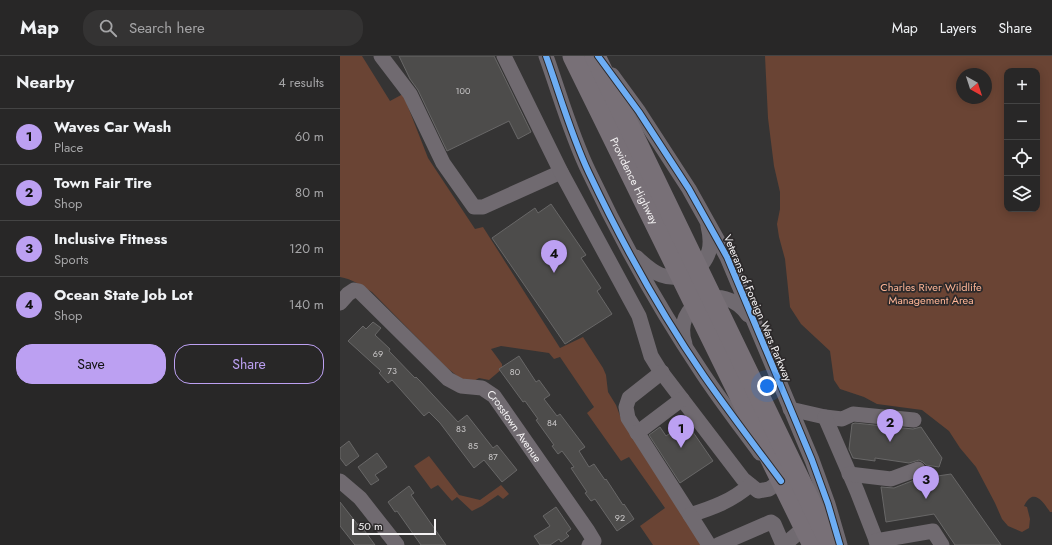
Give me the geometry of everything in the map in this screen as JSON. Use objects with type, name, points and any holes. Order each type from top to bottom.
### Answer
[{"type":"highway","name":"Providence Highway","points":[[573,56],[689,273]]},
{"type":"highway","name":"Providence Highway","points":[[595,56],[689,273]]},
{"type":"highway","points":[[689,273],[832,545]]},
{"type":"highway","points":[[703,302],[781,481],[808,537]]},
{"type":"street","points":[[381,56],[410,94],[443,163],[474,207],[483,207],[561,172]]},
{"type":"street","points":[[504,56],[561,172],[639,316],[652,356],[682,399],[744,479],[758,491],[769,489],[781,481],[731,413],[665,316],[601,196],[580,153],[546,56]]},
{"type":"street","name":"Veterans of Foreign Wars Parkway","points":[[598,56],[639,112],[705,216],[727,257],[821,484],[840,545]]},
{"type":"street","points":[[627,245],[637,257],[652,270],[661,275],[671,277],[689,273],[704,261],[710,243],[705,216]]},
{"type":"street","name":"Crosstown Avenue","points":[[340,303],[354,290],[359,291],[448,379],[461,386],[482,388],[494,396],[592,543]]},
{"type":"street","points":[[691,356],[685,342],[682,328],[684,320],[703,302],[720,297],[737,303],[756,326]]},
{"type":"street","points":[[662,372],[629,398],[626,407],[628,418],[710,545]]},
{"type":"street","points":[[637,433],[682,399]]},
{"type":"street","points":[[790,409],[825,417],[842,419],[853,414],[914,420]]},
{"type":"street","points":[[825,417],[850,474],[877,543],[933,531],[942,545]]},
{"type":"street","points":[[850,474],[891,478],[918,469]]},
{"type":"street","points":[[340,481],[360,498],[397,545]]},
{"type":"street","points":[[690,515],[724,503],[735,497],[750,485]]},
{"type":"street","points":[[718,545],[771,522],[774,524],[784,545],[808,537]]},
{"type":"green space","points":[[340,56],[362,56],[390,101],[403,94],[428,158],[475,229],[483,227],[560,348],[583,337],[603,368],[606,375],[608,392],[616,405],[622,421],[704,545],[653,545],[640,526],[665,508],[629,457],[621,461],[587,413],[594,407],[560,357],[554,359],[549,353],[501,346],[491,349],[502,364],[502,369],[489,380],[479,378],[472,382],[461,379],[446,367],[372,292],[353,281],[340,277]]},
{"type":"green space","name":"Charles River Wildlife Management Area","points":[[765,56],[1052,56],[1052,512],[1050,512],[1041,500],[1031,497],[1027,500],[1024,506],[1027,507],[1030,519],[1029,528],[1022,532],[1008,526],[1002,519],[976,467],[960,448],[949,431],[922,410],[877,404],[864,397],[840,389],[834,380],[830,351],[801,324],[790,307],[785,259],[777,224],[780,209],[780,192],[774,166],[768,118]]},
{"type":"green space","points":[[429,456],[459,495],[480,500],[501,485],[509,494],[503,499],[498,495],[472,511],[457,497],[452,501],[438,485],[431,489],[414,466]]},
{"type":"building","points":[[399,56],[494,56],[531,132],[518,139],[509,121],[447,151],[418,90],[410,79]]},
{"type":"building","points":[[551,204],[586,255],[581,258],[601,288],[597,291],[612,314],[565,344],[492,238],[535,208],[538,213]]},
{"type":"building","points":[[373,322],[381,328],[375,335],[390,349],[389,351],[415,378],[416,377],[420,381],[458,422],[467,415],[493,448],[497,445],[517,470],[502,482],[484,460],[474,468],[440,423],[429,412],[424,416],[392,380],[388,383],[379,373],[381,371],[348,341],[363,326],[366,329]]},
{"type":"building","points":[[519,356],[536,382],[539,380],[550,395],[544,399],[557,416],[560,414],[585,447],[579,451],[589,467],[594,464],[634,519],[617,531],[595,499],[591,501],[585,493],[587,492],[571,468],[574,467],[562,451],[558,454],[552,446],[554,445],[536,420],[538,419],[525,401],[523,402],[499,369]]},
{"type":"building","points":[[686,422],[713,461],[680,483],[649,435],[660,427],[666,436]]},
{"type":"building","points":[[855,423],[913,429],[921,427],[942,458],[939,467],[926,465],[919,460],[909,463],[875,458],[875,461],[853,458],[849,449],[852,424]]},
{"type":"building","points":[[349,441],[359,456],[346,466],[340,458],[340,448]]},
{"type":"building","points":[[377,453],[387,467],[375,475],[379,480],[371,485],[358,467]]},
{"type":"building","points":[[951,474],[1001,545],[955,545],[934,514],[886,522],[881,487],[894,488],[917,479]]},
{"type":"building","points":[[409,486],[414,493],[411,495],[446,545],[421,545],[397,511],[395,512],[388,502]]},
{"type":"building","points":[[340,502],[358,525],[359,523],[375,545],[355,545],[340,526]]},
{"type":"building","points":[[556,507],[571,529],[566,533],[569,536],[561,542],[559,539],[550,545],[540,545],[534,536],[550,526],[543,516]]},
{"type":"cycle path","points":[[546,56],[571,130],[583,159],[642,277],[704,376],[781,481]]},
{"type":"cycle path","points":[[598,56],[639,112],[689,189],[727,257],[812,460],[828,504],[840,545]]},
{"type":"place","name":"Ocean State Job Lot","points":[[554,273]]},
{"type":"place","name":"Town Fair Tire","points":[[890,442]]},
{"type":"place","name":"Waves Car Wash","points":[[681,448]]},
{"type":"place","name":"Inclusive Fitness","points":[[926,499]]}]
